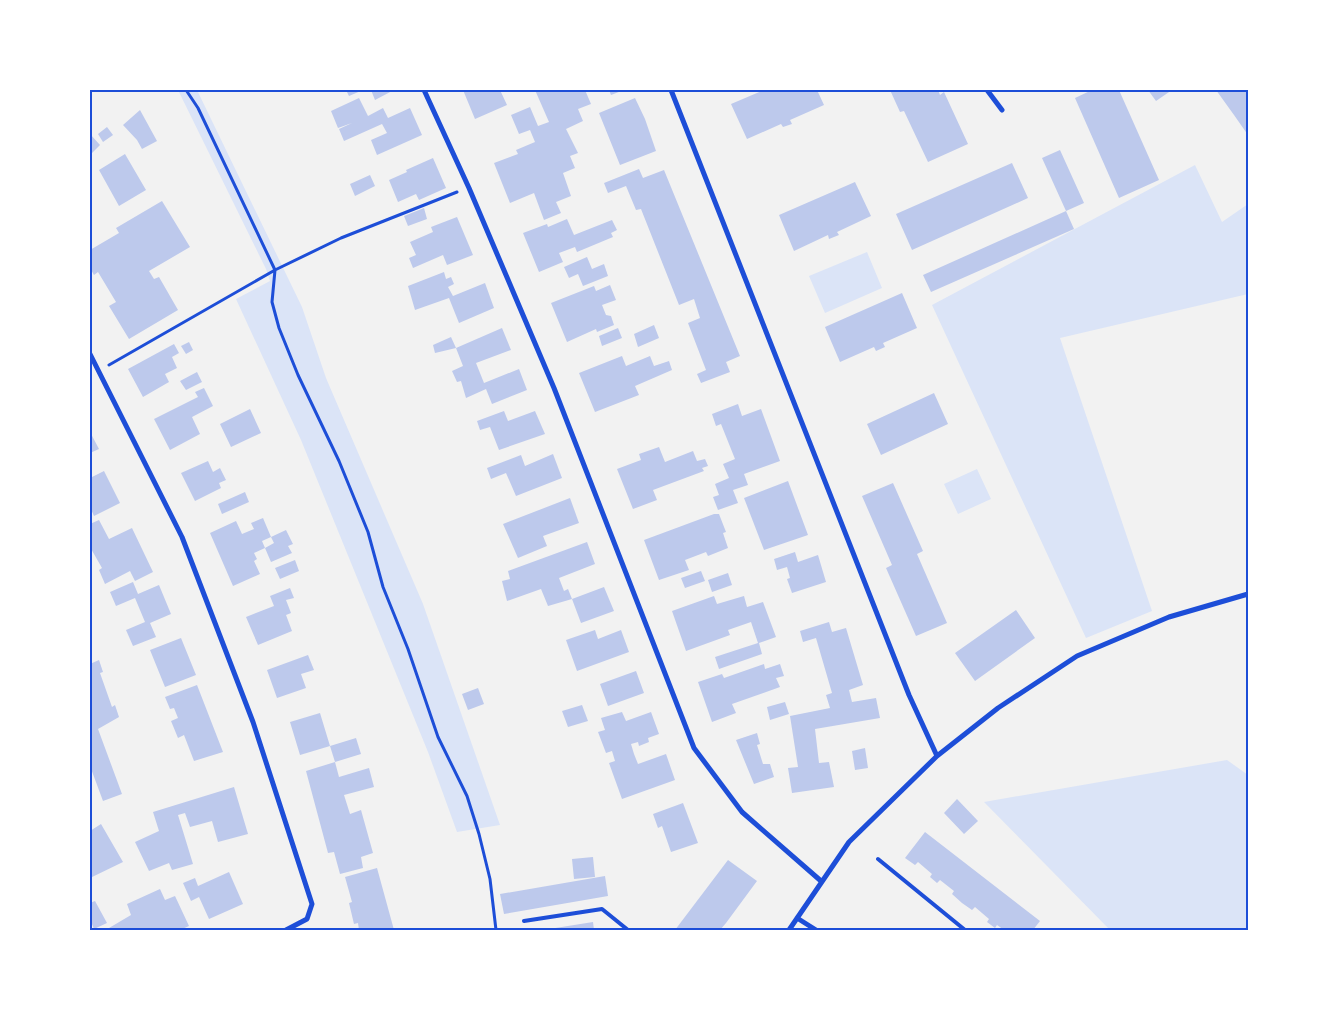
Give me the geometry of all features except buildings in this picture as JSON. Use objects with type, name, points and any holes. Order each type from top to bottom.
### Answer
[{"type":"street","points":[[424,90],[469,188],[554,388],[694,748],[742,812],[821,881]]},
{"type":"street","points":[[671,90],[909,695],[936,756]]},
{"type":"street","points":[[987,90],[1002,110]]},
{"type":"street","points":[[90,354],[100,370],[182,537],[253,722],[312,904],[307,919],[286,930]]},
{"type":"street","points":[[788,930],[849,842],[936,756],[998,708],[1078,656],[1169,617],[1248,594]]},
{"type":"street","points":[[797,918],[816,930]]},
{"type":"lane","points":[[878,859],[965,930]]},
{"type":"lane","points":[[524,921],[602,909],[628,930]]},
{"type":"path","points":[[186,90],[198,108],[275,270],[272,302],[279,328],[298,375],[339,461],[368,532],[383,587],[408,649],[438,736],[466,796],[479,834],[490,879],[496,930]]},
{"type":"path","points":[[100,370],[275,270],[341,238],[469,188]]},
{"type":"shaded area","points":[[178,90],[197,90],[302,307],[326,378],[423,604],[500,825],[457,832],[428,752],[301,440],[236,299],[270,281],[266,269]]},
{"type":"shaded area","points":[[1195,165],[1222,222],[1248,204],[1248,294],[1060,338],[1152,611],[1086,638],[932,305]]},
{"type":"shaded area","points":[[867,252],[882,288],[825,313],[809,276]]},
{"type":"shaded area","points":[[977,469],[991,499],[958,514],[944,484]]},
{"type":"shaded area","points":[[1227,760],[1248,775],[1248,930],[1110,930],[984,802]]}]
